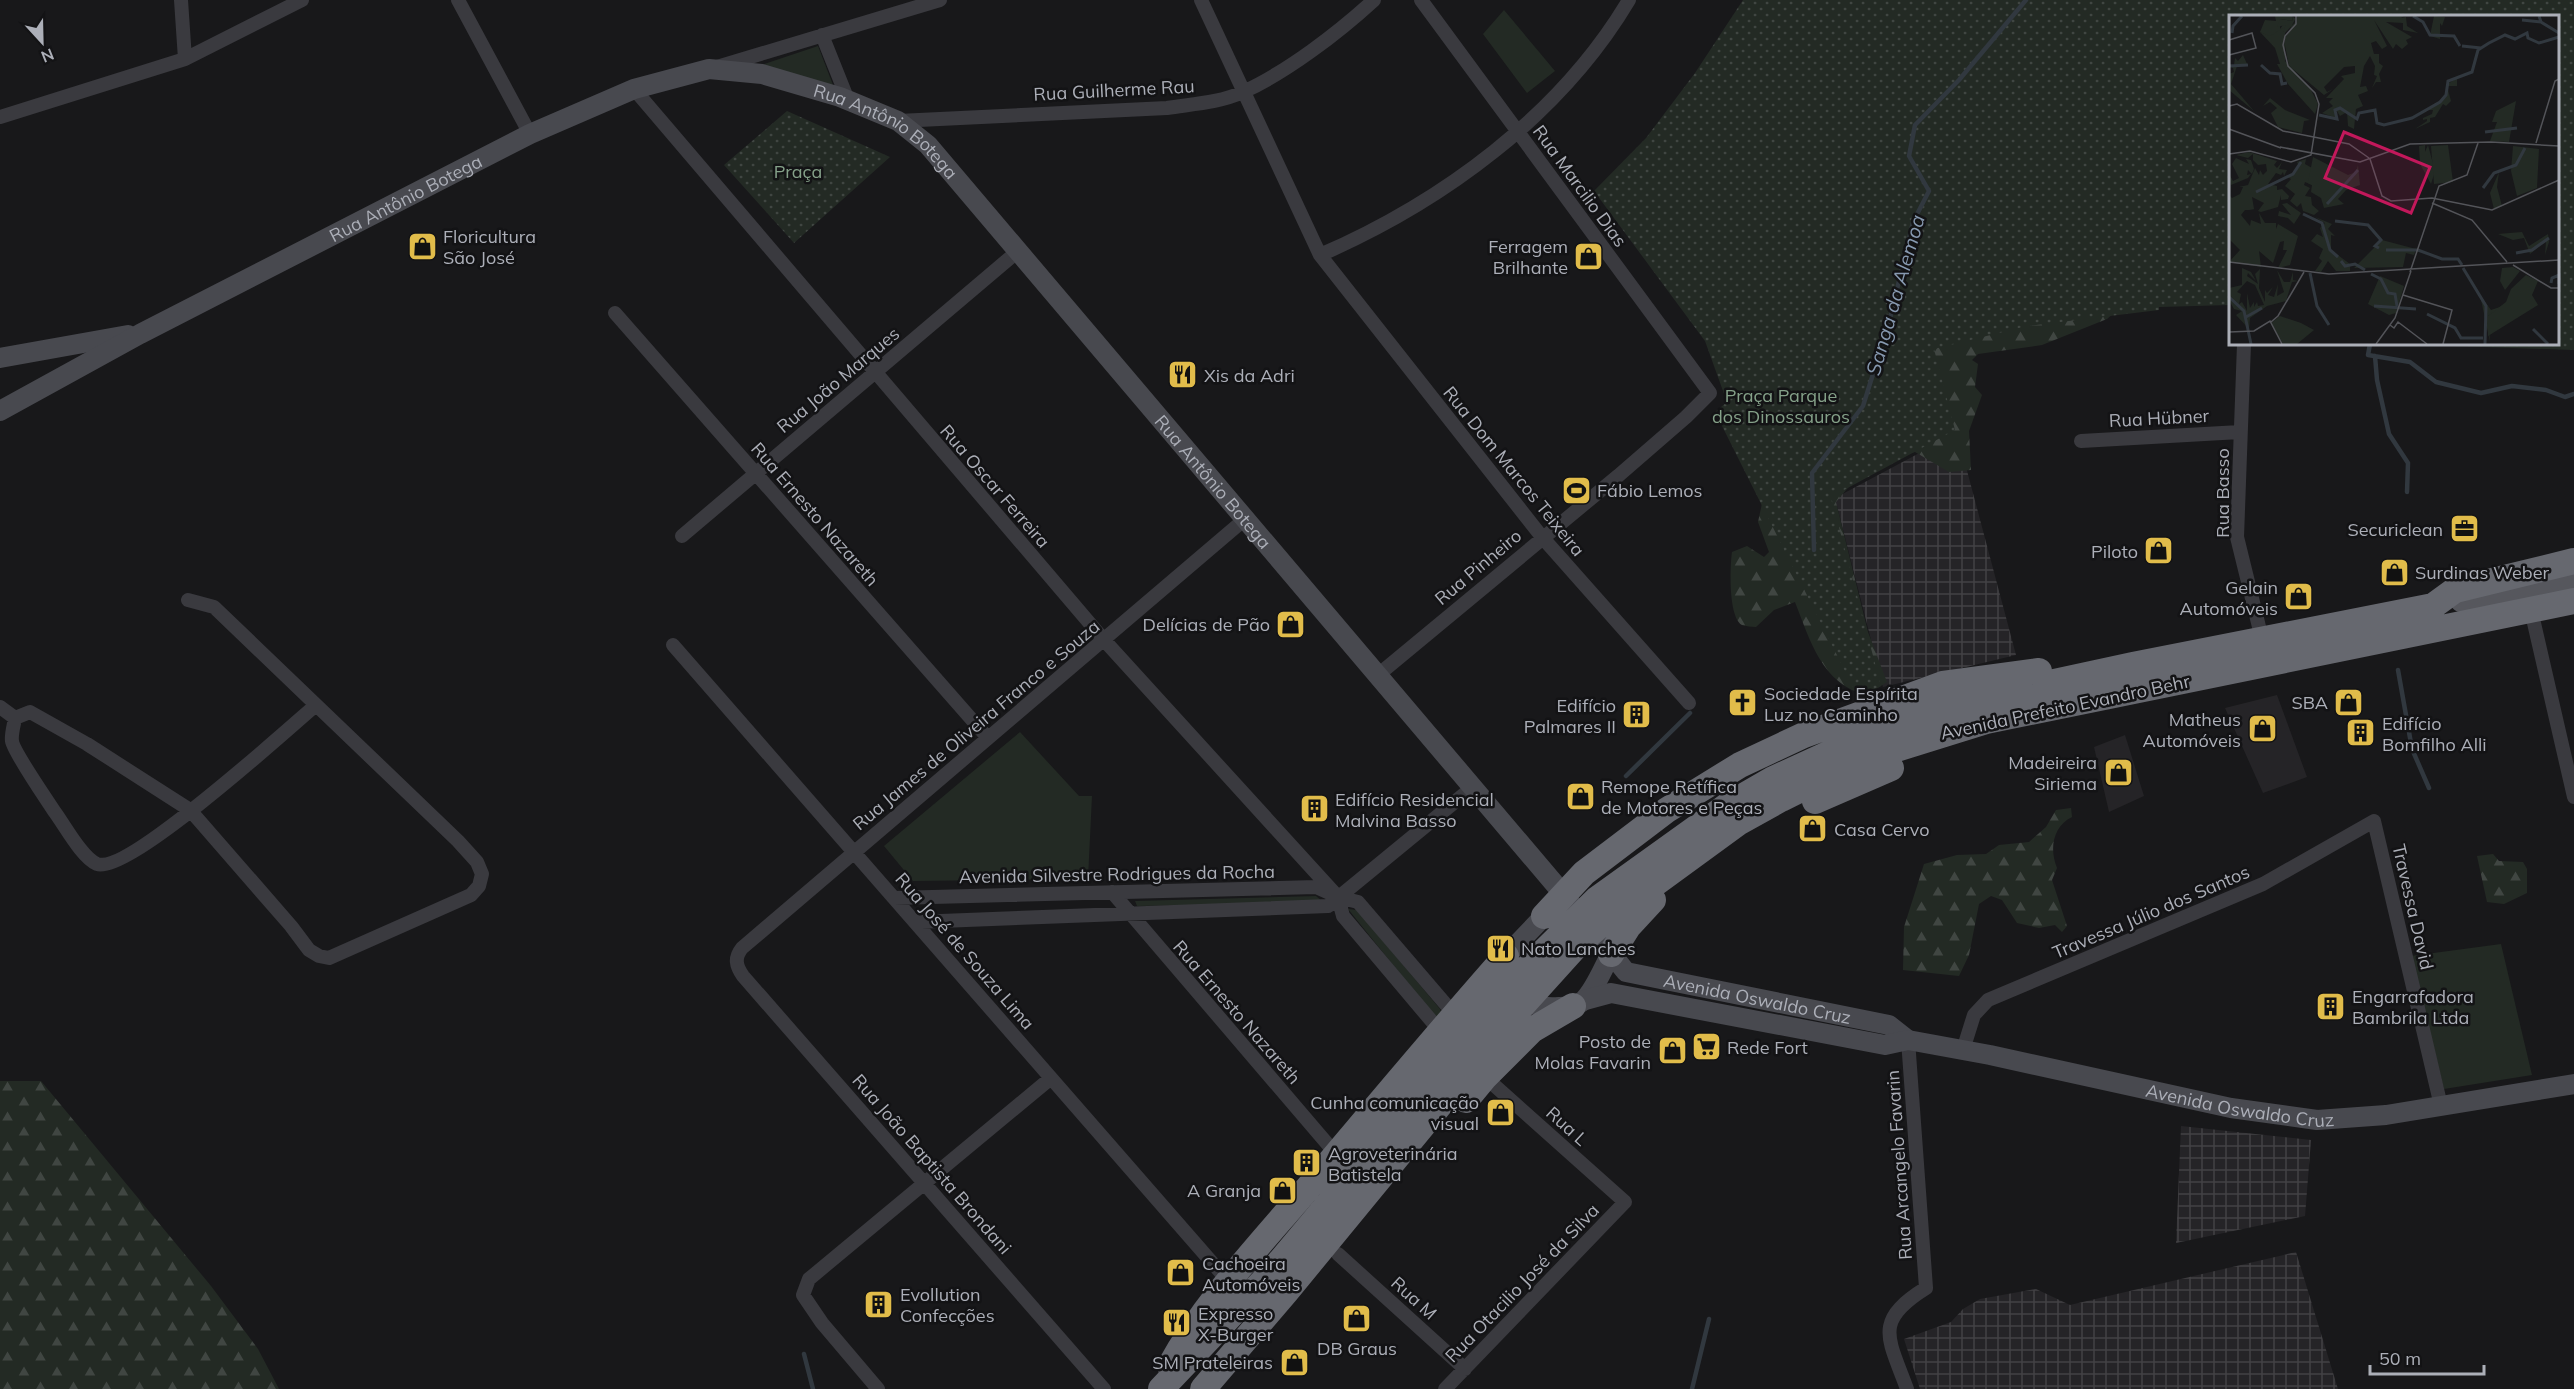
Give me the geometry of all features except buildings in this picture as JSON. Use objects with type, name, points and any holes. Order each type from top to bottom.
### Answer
[{"type":"highway","name":"Avenida Prefeito Evandro Behr","points":[[1203,1389],[1286,1292],[1505,1008],[1525,970],[1728,805],[1822,756],[1923,715],[2012,691],[2091,674],[2433,606],[2455,590],[2574,561]]},
{"type":"highway","name":"Avenida Prefeito Evandro Behr","points":[[1598,912],[1738,823],[1839,770],[1931,736],[1986,721],[2574,602]]},
{"type":"highway","points":[[1544,916],[1584,873],[1668,810],[1740,765],[1804,735],[1943,684],[2033,670],[2091,674]]},
{"type":"highway","points":[[1611,954],[1628,927],[1648,904],[1755,832],[1788,814],[1844,787],[1909,760],[1961,743],[2060,718],[2090,700]]},
{"type":"highway","points":[[1159,1389],[1181,1346],[1229,1282],[1506,956]]},
{"type":"highway","points":[[1225,1389],[1485,1077],[1532,1030],[1579,1003]]},
{"type":"highway","name":"Avenida Prefeito Evandro Behr","points":[[1159,1389],[1267,1277],[1505,1008]]},
{"type":"main road","name":"Avenida Prefeito Evandro Behr","points":[[2433,606],[2574,578]]},
{"type":"street","points":[[181,0],[185,59]]},
{"type":"street","points":[[0,117],[185,59],[302,0]]},
{"type":"street","points":[[458,0],[530,134]]},
{"type":"street","points":[[709,69],[940,0]]},
{"type":"street","name":"Rua Dom Marcos Teixeira","points":[[1201,0],[1320,255],[1542,537],[1689,703]]},
{"type":"street","name":"Rua Guilherme Rau","points":[[898,121],[1167,108],[1208,102],[1242,92],[1341,30],[1374,0]]},
{"type":"street","name":"Rua Marcilio Dias","points":[[1421,0],[1710,393]]},
{"type":"street","points":[[1320,255],[1396,217],[1431,195],[1517,131],[1541,111],[1599,44],[1629,0]]},
{"type":"street","points":[[822,35],[848,100]]},
{"type":"street","name":"Rua Antônio Botega","points":[[0,411],[140,334],[530,134],[634,89],[709,69],[762,74],[848,100],[898,121],[928,145],[1564,894],[1598,912]]},
{"type":"street","name":"Rua Oscar Ferreira","points":[[634,89],[1104,640],[1338,897]]},
{"type":"street","name":"Rua João Marques","points":[[682,536],[1018,251]]},
{"type":"street","name":"Rua Ernesto Nazareth","points":[[615,313],[988,738]]},
{"type":"street","points":[[0,358],[140,334]]},
{"type":"street","name":"Rua Basso","points":[[2244,345],[2237,537],[2262,639]]},
{"type":"street","name":"Rua Pinheiro","points":[[1378,675],[1618,476],[1710,393]]},
{"type":"street","name":"Rua Hübner","points":[[2081,441],[2240,432]]},
{"type":"street","name":"Rua James de Oliveira Franco e Souza","points":[[736,962],[742,948],[1245,519]]},
{"type":"street","points":[[15,718],[30,712],[87,744],[190,810],[291,926],[309,951],[319,956],[329,958],[471,895],[479,886],[482,874],[477,862],[458,841],[214,607],[188,600]]},
{"type":"street","points":[[2531,610],[2574,797]]},
{"type":"street","name":"Rua José de Souza Lima","points":[[673,645],[1229,1282]]},
{"type":"street","points":[[15,718],[12,742],[50,805],[87,858],[98,865],[109,864],[144,846],[235,776],[316,705]]},
{"type":"street","points":[[0,707],[15,718]]},
{"type":"street","points":[[1447,1023],[1343,916],[1338,897],[1473,788]]},
{"type":"street","name":"Travessa Júlio dos Santos","points":[[1963,1050],[1974,1015],[1988,1000],[2263,884],[2374,821]]},
{"type":"street","name":"Travessa David","points":[[2374,821],[2441,1106]]},
{"type":"street","name":"Rua Antônio Botega","points":[[1533,858],[1542,885],[1544,916]]},
{"type":"street","name":"Avenida Silvestre Rodrigues da Rocha","points":[[894,898],[1316,887],[1338,897],[1358,902],[1447,1023]]},
{"type":"street","name":"Rua Ernesto Nazareth","points":[[1112,892],[1336,1154]]},
{"type":"street","name":"Avenida Silvestre Rodrigues da Rocha","points":[[915,922],[1328,906],[1338,897]]},
{"type":"street","points":[[1506,956],[1544,916],[1598,912]]},
{"type":"street","name":"Avenida Oswaldo Cruz","points":[[1598,912],[1611,954],[1626,972],[1889,1025],[1908,1040]]},
{"type":"street","points":[[1579,1003],[1611,954]]},
{"type":"street","name":"Avenida Oswaldo Cruz","points":[[1506,956],[1511,980],[1522,998],[1541,1009],[1579,1003],[1611,993],[1885,1045],[1908,1040],[2231,1108],[2317,1120],[2386,1115],[2574,1084]]},
{"type":"street","name":"Rua João Baptista Brondani","points":[[736,962],[743,976],[1104,1389]]},
{"type":"street","points":[[1782,1025],[1784,1004]]},
{"type":"street","name":"Rua Arcangelo Favarin","points":[[1906,1389],[1890,1343],[1890,1322],[1904,1302],[1926,1288],[1908,1040]]},
{"type":"street","name":"Rua L","points":[[1485,1077],[1624,1202]]},
{"type":"street","points":[[878,1389],[822,1323],[803,1295],[809,1279],[1051,1078]]},
{"type":"street","name":"Rua Otacilio José da Silva","points":[[1445,1389],[1624,1202]]},
{"type":"street","name":"Rua M","points":[[1338,1254],[1465,1369]]},
{"type":"shaded area","points":[[1957,433],[2016,655],[1883,687],[1835,498]]},
{"type":"shaded area","name":"Matheus Automóveis","points":[[2277,695],[2307,777],[2263,793],[2225,708]]},
{"type":"shaded area","name":"Madeireira Siriema","points":[[2125,735],[2144,796],[2109,812],[2094,747]]},
{"type":"shaded area","points":[[2181,1126],[2311,1140],[2305,1216],[2176,1243]]},
{"type":"shaded area","points":[[2296,1252],[2338,1389],[1920,1389],[1904,1339],[1951,1322],[1963,1309],[1980,1299],[2036,1289],[2070,1305]]},
{"type":"green space","name":"Praça Parque dos Dinossauros","points":[[1743,0],[2574,0],[2574,350],[2426,345],[2559,345],[2559,15],[2229,15],[2229,305],[2159,307],[2159,310],[2027,326],[1934,349],[1955,430],[1831,497],[1881,686],[1858,697],[1715,412],[1727,402],[1705,341],[1594,191],[1646,138],[1695,73]]},
{"type":"green space","points":[[1504,10],[1555,71],[1527,93],[1483,34]]},
{"type":"green space","points":[[818,46],[833,85],[758,66]]},
{"type":"green space","name":"Praça","points":[[787,111],[890,157],[794,243],[724,165]]},
{"type":"green space","name":"Praça Parque dos Dinossauros","points":[[2136,293],[2107,319],[2042,345],[1978,354],[1972,360],[1978,364],[1975,387],[1982,395],[1969,431],[1971,470],[1949,472],[1915,452],[1900,455],[1862,471],[1836,502],[1868,632],[1887,682],[1867,695],[1839,682],[1820,659],[1795,602],[1774,610],[1756,627],[1742,625],[1737,620],[1731,591],[1732,552],[1747,546],[1764,557],[1769,552],[1758,522],[1763,499],[1715,306]]},
{"type":"green space","points":[[1020,732],[1079,796],[1092,796],[1088,879],[913,881],[884,846]]},
{"type":"green space","points":[[2071,808],[2072,817],[2057,832],[2053,846],[2057,868],[2052,880],[2067,926],[2062,932],[2055,925],[2039,928],[2017,923],[2002,900],[1991,896],[1979,904],[1969,955],[1959,976],[1903,970],[1904,927],[1924,864],[1957,855],[1986,854],[1999,845],[2029,842],[2046,827],[2056,810]]},
{"type":"green space","points":[[2493,854],[2499,861],[2523,862],[2527,869],[2527,893],[2504,904],[2487,902],[2477,856]]},
{"type":"green space","points":[[1316,896],[1322,901],[1137,906],[1135,901]]},
{"type":"green space","points":[[1348,909],[1357,910],[1440,1009],[1443,1017],[1435,1017]]},
{"type":"green space","points":[[2501,944],[2532,1075],[2444,1089],[2411,956]]},
{"type":"green space","points":[[0,1081],[41,1081],[211,1286],[258,1349],[279,1389],[0,1389]]},
{"type":"waterway","name":"Sanga da Alemoa","points":[[1814,550],[1812,473],[1863,406],[1889,323],[1913,222],[1929,191],[1909,156],[1915,125],[1959,80],[2026,0]]},
{"type":"waterway","points":[[2370,345],[2368,355],[2410,362],[2436,382],[2481,393],[2512,386],[2546,390],[2565,397],[2574,394]]},
{"type":"waterway","points":[[2375,356],[2377,380],[2389,434],[2408,463],[2407,492]]},
{"type":"waterway","points":[[2398,670],[2412,749],[2429,788]]},
{"type":"waterway","name":"Sanga da Alemoa","points":[[1626,776],[1690,713]]},
{"type":"waterway","name":"Sanga da Alemoa","points":[[1692,1389],[1709,1319]]},
{"type":"waterway","points":[[804,1354],[813,1389]]},
{"type":"place","name":"Floricultura São José","points":[[422,246]]},
{"type":"place","name":"Ferragem Brilhante","points":[[1589,256]]},
{"type":"place","name":"Xis da Adri","points":[[1183,375]]},
{"type":"place","name":"Fábio Lemos","points":[[1576,490]]},
{"type":"place","name":"Securiclean","points":[[2464,529]]},
{"type":"place","name":"Piloto","points":[[2159,551]]},
{"type":"place","name":"Surdinas Weber","points":[[2394,572]]},
{"type":"place","name":"Gelain Automóveis","points":[[2299,597]]},
{"type":"place","name":"Delícias de Pão","points":[[1291,624]]},
{"type":"place","name":"SBA","points":[[2349,702]]},
{"type":"place","name":"Sociedade Espírita Luz no Caminho","points":[[1743,703]]},
{"type":"place","name":"Edifício Palmares II","points":[[1637,715]]},
{"type":"place","name":"Matheus Automóveis","points":[[2262,729]]},
{"type":"place","name":"Edifício Bomfilho Alli","points":[[2361,733]]},
{"type":"place","name":"Madeireira Siriema","points":[[2118,772]]},
{"type":"place","name":"Remope Retífica de Motores e Peças","points":[[1580,796]]},
{"type":"place","name":"Edifício Residencial Malvina Basso","points":[[1314,809]]},
{"type":"place","name":"Casa Cervo","points":[[1813,829]]},
{"type":"place","name":"Nato Lanches","points":[[1500,948]]},
{"type":"place","name":"Engarrafadora Bambrila Ltda","points":[[2331,1006]]},
{"type":"place","name":"Rede Fort","points":[[1706,1047]]},
{"type":"place","name":"Posto de Molas Favarin","points":[[1672,1051]]},
{"type":"place","name":"Cunha comunicação visual","points":[[1500,1112]]},
{"type":"place","name":"Agroveterinária Batistela","points":[[1307,1163]]},
{"type":"place","name":"A Granja","points":[[1282,1190]]},
{"type":"place","name":"Cachoeira Automóveis","points":[[1181,1273]]},
{"type":"place","name":"Evollution Confecções","points":[[879,1304]]},
{"type":"place","name":"DB Graus","points":[[1357,1319]]},
{"type":"place","name":"Expresso X-Burger","points":[[1177,1323]]},
{"type":"place","name":"SM Prateleiras","points":[[1294,1362]]}]
